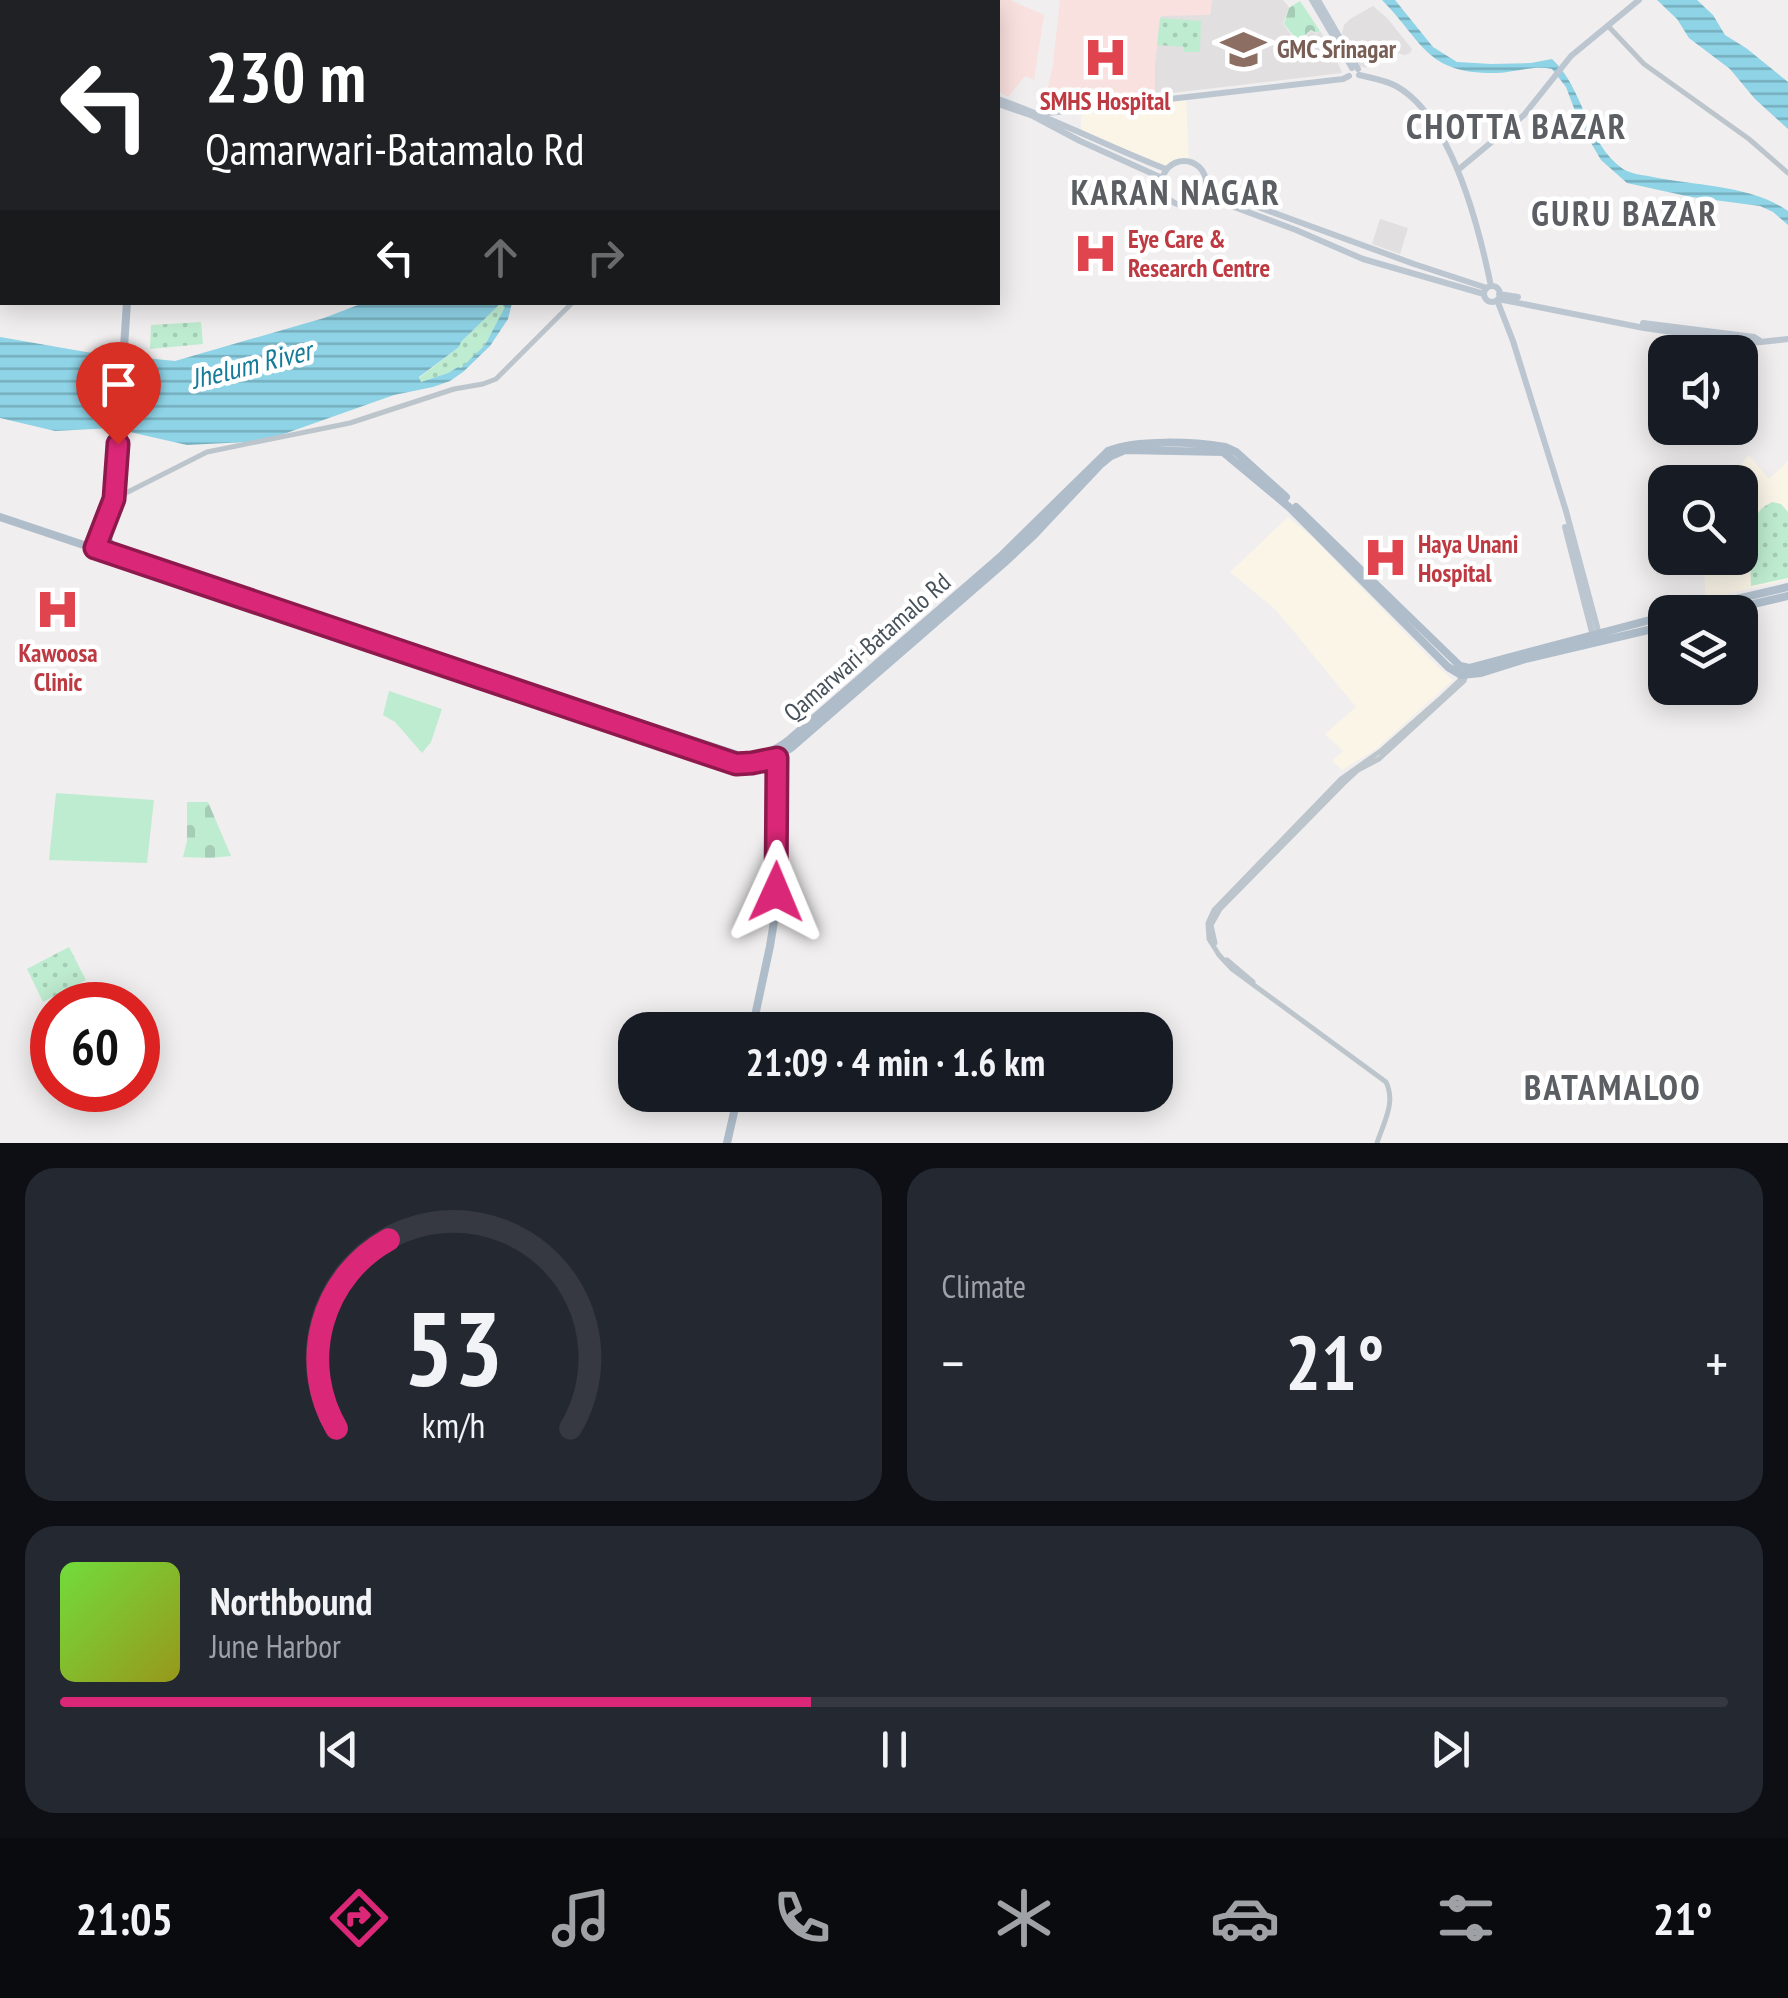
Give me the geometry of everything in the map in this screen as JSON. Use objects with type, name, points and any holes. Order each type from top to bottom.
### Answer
[{"type":"main road","points":[[1315,0],[1354,72]]},
{"type":"main road","points":[[1458,170],[1524,115],[1567,60],[1639,0]]},
{"type":"main road","points":[[1040,114],[1312,82],[1354,72],[1396,86],[1412,97],[1436,129],[1472,206],[1488,301],[1497,298],[1760,341],[1788,339]]},
{"type":"main road","points":[[1000,102],[1040,114],[1166,169]]},
{"type":"main road","points":[[1000,102],[1162,178]]},
{"type":"main road","points":[[1190,161],[1205,175],[1204,192],[1186,205],[1172,202],[1163,192],[1166,169],[1175,162],[1190,161]]},
{"type":"main road","points":[[1204,192],[1487,290]]},
{"type":"main road","points":[[1270,216],[1364,259],[1487,290],[1498,289],[1497,298],[1597,638]]},
{"type":"main road","points":[[112,549],[104,533],[114,503],[127,305]]},
{"type":"main road","name":"Qamarwari-Batamalo Rd","points":[[96,546],[627,723],[738,756],[768,754],[847,694],[1004,563],[1111,456],[1124,450],[1223,452],[1289,507],[1448,667],[1465,671]]},
{"type":"main road","points":[[0,516],[96,546],[114,503]]},
{"type":"main road","name":"Qamarwari-Batamalo Rd","points":[[96,546],[627,723],[736,764],[777,758],[847,694]]},
{"type":"main road","points":[[1754,595],[1788,587]]},
{"type":"main road","points":[[1758,603],[1788,596]]},
{"type":"main road","points":[[1465,671],[1648,622]]},
{"type":"main road","points":[[1465,671],[1498,660],[1648,629]]},
{"type":"main road","points":[[756,1012],[777,903],[777,758],[790,739]]},
{"type":"main road","points":[[727,1143],[734,1112]]},
{"type":"street","points":[[1609,27],[1644,64],[1749,139],[1788,173]]},
{"type":"street","points":[[114,503],[219,448],[350,424],[445,392],[490,382],[570,305]]},
{"type":"street","points":[[1377,1143],[1391,1103],[1386,1082],[1232,969],[1213,946],[1208,923],[1262,861],[1344,783],[1379,758],[1464,682],[1465,671]]},
{"type":"shaded area","points":[[1000,0],[1010,0],[1044,15],[1034,80],[1025,76],[1008,97],[1000,92]]},
{"type":"shaded area","name":"SMHS Hospital","points":[[1060,0],[1212,0],[1210,15],[1161,16],[1155,95],[1044,107]]},
{"type":"shaded area","name":"GMC Srinagar","points":[[1212,0],[1283,0],[1289,7],[1283,24],[1298,43],[1311,31],[1320,31],[1342,73],[1155,95],[1161,15],[1210,15]]},
{"type":"shaded area","points":[[1373,6],[1412,49],[1405,55],[1384,56],[1365,68],[1358,65],[1342,33],[1350,19]]},
{"type":"shaded area","points":[[1186,97],[1189,161],[1175,162],[1166,169],[1081,134],[1081,110]]},
{"type":"shaded area","points":[[1380,219],[1408,228],[1400,254],[1372,244]]},
{"type":"shaded area","points":[[1749,455],[1757,465],[1740,465]]},
{"type":"shaded area","points":[[1788,461],[1788,579],[1724,595],[1705,595],[1704,575],[1758,575],[1758,466],[1769,479]]},
{"type":"shaded area","points":[[1288,517],[1453,680],[1376,749],[1342,770],[1332,761],[1343,751],[1325,734],[1356,707],[1276,610],[1230,572]]},
{"type":"green space","points":[[1300,1],[1320,31],[1311,30],[1298,41],[1284,24],[1289,8]]},
{"type":"green space","points":[[1160,18],[1201,21],[1200,52],[1157,45]]},
{"type":"green space","points":[[499,305],[505,305],[485,345],[461,369],[421,382],[419,378]]},
{"type":"green space","points":[[201,322],[203,344],[150,349],[151,325]]},
{"type":"green space","points":[[1772,502],[1781,504],[1788,512],[1788,578],[1751,586],[1751,575],[1758,575],[1758,513]]},
{"type":"green space","points":[[389,691],[442,709],[431,742],[422,753],[395,722],[383,715]]},
{"type":"green space","points":[[56,793],[154,800],[147,863],[49,860]]},
{"type":"green space","points":[[187,802],[208,802],[231,856],[183,857]]},
{"type":"green space","points":[[69,947],[86,980],[33,982],[27,969]]},
{"type":"water","points":[[1382,0],[1395,0],[1433,47],[1457,62],[1531,63],[1552,59],[1571,85],[1601,145],[1623,169],[1757,196],[1788,211],[1788,225],[1760,206],[1627,183],[1601,160],[1580,124],[1566,87],[1552,69],[1497,73],[1455,68],[1429,53]]},
{"type":"water","points":[[1657,0],[1697,0],[1713,15],[1725,35],[1788,82],[1788,129],[1730,69],[1689,38],[1677,19]]},
{"type":"water","name":"Jhelum River","points":[[358,305],[499,305],[459,347],[419,377],[421,382],[461,368],[485,345],[504,305],[512,305],[508,319],[490,346],[450,381],[394,395],[264,441],[187,445],[112,428],[55,431],[0,418],[0,337],[86,352],[175,361]]},
{"type":"place","name":"GMC Srinagar","points":[[1244,49]]},
{"type":"place","name":"SMHS Hospital","points":[[1105,57]]},
{"type":"place","name":"Eye Care & Research Centre","points":[[1095,253]]},
{"type":"place","name":"Haya Unani Hospital","points":[[1385,558]]},
{"type":"place","name":"Kawoosa Clinic","points":[[58,609]]},
{"type":"district","name":"CHOTTA BAZAR","points":[[1517,126]]},
{"type":"district","name":"KARAN NAGAR","points":[[1176,192]]},
{"type":"district","name":"GURU BAZAR","points":[[1625,213]]},
{"type":"district","name":"BATAMALOO","points":[[1613,1087]]},
{"type":"route","points":[[118,444],[114,499],[95,548],[736,764],[777,758],[776,892]]}]
